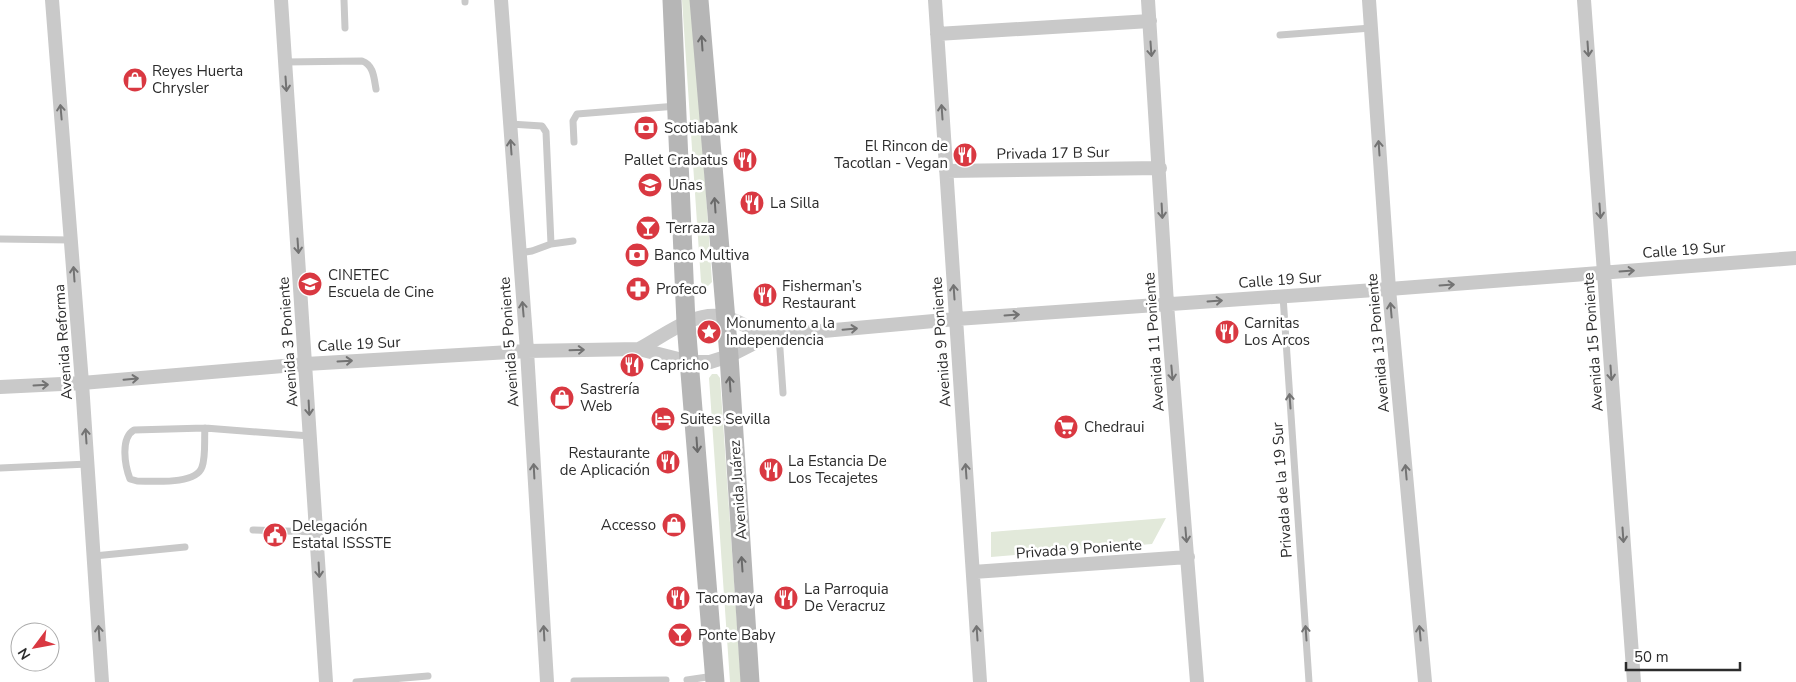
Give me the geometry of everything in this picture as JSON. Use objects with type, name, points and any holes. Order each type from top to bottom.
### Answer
[{"type":"main road","points":[[672,0],[686,323],[715,679]]},
{"type":"main road","name":"Avenida Juárez","points":[[699,0],[724,317],[729,356],[750,682]]},
{"type":"street","name":"Avenida Reforma","points":[[52,0],[88,464],[102,682]]},
{"type":"street","name":"Avenida 3 Poniente","points":[[280,0],[311,436],[326,682]]},
{"type":"street","name":"Avenida 5 Poniente","points":[[501,0],[527,351],[547,682]]},
{"type":"street","name":"Avenida 9 Poniente","points":[[935,0],[980,682]]},
{"type":"street","name":"Avenida 11 Poniente","points":[[1148,0],[1167,304],[1197,682]]},
{"type":"street","name":"Avenida 13 Poniente","points":[[1369,0],[1389,289],[1425,682]]},
{"type":"street","name":"Avenida 15 Poniente","points":[[1584,0],[1634,682]]},
{"type":"street","points":[[937,34],[1150,21]]},
{"type":"street","name":"Privada 17 B Sur","points":[[946,171],[1160,168]]},
{"type":"street","name":"Calle 19 Sur","points":[[0,387],[82,383],[306,364],[527,351],[639,348],[690,362],[710,362],[729,356],[773,336],[956,319],[1796,258]]},
{"type":"street","name":"Calle 19 Sur","points":[[639,348],[686,323],[707,316],[724,317],[773,336]]},
{"type":"street","name":"Privada 9 Poniente","points":[[973,572],[1188,558]]},
{"type":"lane","points":[[344,0],[345,28]]},
{"type":"lane","points":[[1280,35],[1371,28]]},
{"type":"lane","points":[[285,62],[362,61],[368,63],[371,68],[376,89]]},
{"type":"lane","points":[[574,142],[573,121],[577,114],[677,106]]},
{"type":"lane","points":[[510,124],[542,126],[546,132],[550,244]]},
{"type":"lane","points":[[0,240],[71,240]]},
{"type":"lane","points":[[519,253],[532,251],[550,244],[573,241]]},
{"type":"lane","name":"Privada de la 19 Sur","points":[[1283,296],[1309,682]]},
{"type":"lane","points":[[773,336],[783,393]]},
{"type":"lane","points":[[205,428],[202,467],[197,475],[189,479],[138,481],[130,479],[127,471],[125,439],[128,433],[134,430],[205,428],[311,436]]},
{"type":"lane","points":[[0,468],[88,464]]},
{"type":"lane","points":[[253,530],[317,532]]},
{"type":"lane","points":[[94,556],[185,547]]},
{"type":"lane","points":[[356,682],[428,676]]},
{"type":"lane","points":[[687,680],[715,679]]},
{"type":"lane","points":[[574,681],[666,680]]},
{"type":"green space","points":[[682,0],[693,0],[712,282],[708,286],[703,285],[701,282]]},
{"type":"green space","points":[[712,374],[717,374],[720,378],[741,682],[730,682],[709,378]]},
{"type":"green space","points":[[1166,518],[1152,544],[991,557],[991,532]]},
{"type":"place","name":"Reyes Huerta Chrysler","points":[[135,80]]},
{"type":"place","name":"Scotiabank","points":[[646,128]]},
{"type":"place","name":"El Rincon de Tacotlan - Vegan","points":[[965,155]]},
{"type":"place","name":"Pallet Crabatus","points":[[745,160]]},
{"type":"place","name":"Uñas","points":[[650,185]]},
{"type":"place","name":"La Silla","points":[[752,203]]},
{"type":"place","name":"Terraza","points":[[648,228]]},
{"type":"place","name":"Banco Multiva","points":[[637,255]]},
{"type":"place","name":"CINETEC Escuela de Cine","points":[[310,284]]},
{"type":"place","name":"Profeco","points":[[638,289]]},
{"type":"place","name":"Fisherman’s Restaurant","points":[[765,295]]},
{"type":"place","name":"Monumento a la Independencia","points":[[709,332]]},
{"type":"place","name":"Carnitas Los Arcos","points":[[1227,332]]},
{"type":"place","name":"Capricho","points":[[632,365]]},
{"type":"place","name":"Sastrería Web","points":[[562,398]]},
{"type":"place","name":"Suites Sevilla","points":[[663,419]]},
{"type":"place","name":"Chedraui","points":[[1066,427]]},
{"type":"place","name":"Restaurante de Aplicación","points":[[668,462]]},
{"type":"place","name":"La Estancia De Los Tecajetes","points":[[771,470]]},
{"type":"place","name":"Accesso","points":[[674,525]]},
{"type":"place","name":"Delegación Estatal ISSSTE","points":[[275,535]]},
{"type":"place","name":"Tacomaya","points":[[678,598]]},
{"type":"place","name":"La Parroquia De Veracruz","points":[[786,598]]},
{"type":"place","name":"Ponte Baby","points":[[680,635]]}]
